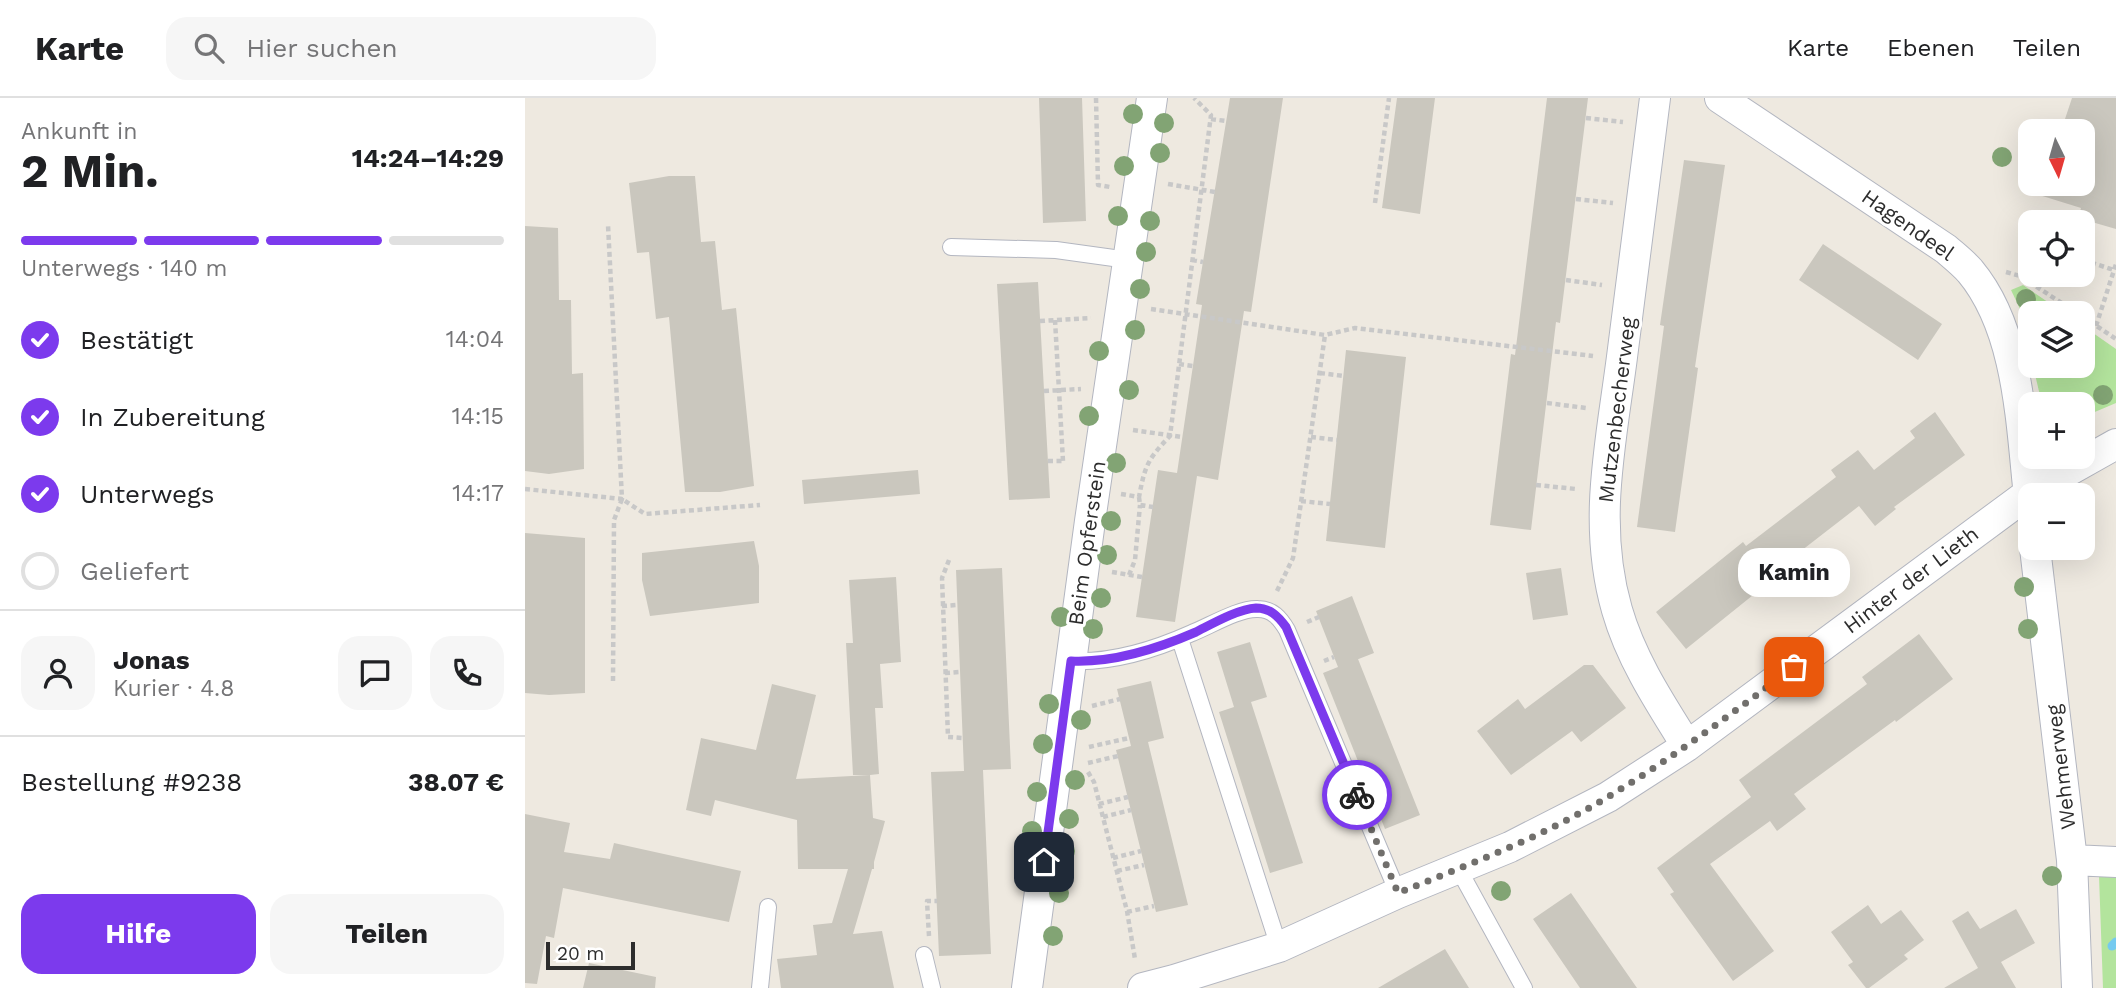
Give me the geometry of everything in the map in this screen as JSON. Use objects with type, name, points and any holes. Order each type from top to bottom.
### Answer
[{"type":"street","name":"Beim Opferstein","points":[[1027,988],[1094,490],[1151,98]]},
{"type":"street","name":"Hagendeel","points":[[1720,98],[1946,249],[1970,271],[1988,298],[2010,359],[2019,396],[2027,483]]},
{"type":"street","name":"Mutzenbecherweg","points":[[1653,112],[1604,493],[1608,564],[1616,607],[1628,644],[1687,746]]},
{"type":"street","name":"Hinter der Lieth","points":[[2054,483],[2116,444]]},
{"type":"street","name":"Hinter der Lieth","points":[[1139,975],[1176,984],[1279,947],[1398,893],[1510,847],[1608,797],[1687,746],[2018,507]]},
{"type":"street","name":"Wehmerweg","points":[[2036,560],[2072,860],[2077,988]]},
{"type":"street","points":[[2072,860],[2116,862]]},
{"type":"lane","points":[[951,247],[1056,250],[1128,260]]},
{"type":"lane","points":[[1071,661],[1092,662],[1139,652],[1180,639],[1244,610],[1268,610],[1278,616],[1286,627],[1398,893]]},
{"type":"lane","points":[[1180,639],[1279,947]]},
{"type":"lane","points":[[1458,868],[1524,988]]},
{"type":"lane","points":[[760,988],[768,907]]},
{"type":"lane","points":[[924,955],[932,988]]},
{"type":"path","points":[[1097,98],[1098,185],[1139,185],[1215,192]]},
{"type":"path","points":[[1129,575],[1135,560],[1139,497],[1144,470],[1151,455],[1170,436],[1211,119],[1211,115],[1194,98]]},
{"type":"path","points":[[1375,203],[1389,98]]},
{"type":"path","points":[[1585,118],[1653,112]]},
{"type":"path","points":[[1211,119],[1226,121]]},
{"type":"path","points":[[1576,198],[1641,206]]},
{"type":"path","points":[[608,225],[622,499],[614,520],[613,681]]},
{"type":"path","points":[[1192,260],[1203,262]]},
{"type":"path","points":[[2095,263],[2115,267],[2097,326],[2116,339]]},
{"type":"path","points":[[1970,271],[2005,272],[2020,276],[2059,301]]},
{"type":"path","points":[[1040,321],[1121,310],[1185,314],[1325,335],[1355,328],[1622,359]]},
{"type":"path","points":[[1055,320],[1063,461]]},
{"type":"path","points":[[1268,610],[1293,558],[1325,335]]},
{"type":"path","points":[[1179,364],[1193,366]]},
{"type":"path","points":[[1320,373],[1343,376]]},
{"type":"path","points":[[1546,403],[1614,412]]},
{"type":"path","points":[[1104,426],[1182,437]]},
{"type":"path","points":[[1311,438],[1337,440]]},
{"type":"path","points":[[1537,485],[1604,493]]},
{"type":"path","points":[[525,489],[622,499],[645,514],[760,505]]},
{"type":"path","points":[[1094,490],[1139,497]]},
{"type":"path","points":[[1301,501],[1330,504]]},
{"type":"path","points":[[1140,505],[1153,507]]},
{"type":"path","points":[[949,560],[942,578],[948,737],[963,738]]},
{"type":"path","points":[[942,606],[957,605]]},
{"type":"path","points":[[945,673],[960,672]]},
{"type":"path","points":[[1088,707],[1120,699]]},
{"type":"path","points":[[1085,748],[1129,738]]},
{"type":"path","points":[[1118,756],[1083,764],[1094,782],[1127,912],[1139,975]]},
{"type":"path","points":[[1099,804],[1128,797]]},
{"type":"path","points":[[1103,817],[1131,810]]},
{"type":"path","points":[[1113,858],[1141,851]]},
{"type":"path","points":[[1117,871],[1144,865]]},
{"type":"path","points":[[924,955],[929,938],[927,901],[937,901]]},
{"type":"path","points":[[1127,912],[1154,905]]},
{"type":"green space","points":[[2026,287],[2046,301],[2018,301],[2018,305],[2011,290]]},
{"type":"green space","points":[[2095,334],[2116,349],[2116,403],[2095,412],[2095,392],[2039,392],[2036,378],[2095,378]]},
{"type":"green space","points":[[2116,873],[2116,988],[2103,988],[2099,876]]},
{"type":"building","points":[[1039,98],[1082,98],[1086,221],[1043,223]]},
{"type":"building","points":[[1230,98],[1283,98],[1251,312],[1244,311],[1218,480],[1197,476],[1175,622],[1136,617],[1158,470],[1177,473],[1202,305],[1196,304]]},
{"type":"building","points":[[1397,98],[1435,98],[1420,214],[1382,208]]},
{"type":"building","points":[[1547,98],[1588,98],[1560,323],[1556,322],[1531,530],[1490,525],[1511,354],[1515,355]]},
{"type":"building","points":[[2072,98],[2116,98],[2116,229],[2095,223],[2095,210],[2080,210],[2042,196],[2095,196],[2095,119],[2065,119]]},
{"type":"building","points":[[1684,160],[1725,165],[1695,367],[1698,368],[1675,532],[1637,527],[1664,326],[1660,325]]},
{"type":"building","points":[[669,176],[695,176],[701,242],[715,241],[722,310],[736,308],[754,486],[720,492],[685,492],[669,317],[656,319],[649,252],[637,253],[629,183]]},
{"type":"building","points":[[525,226],[558,228],[559,300],[571,300],[572,374],[583,373],[584,469],[549,474],[525,471]]},
{"type":"building","points":[[1823,244],[1942,324],[1918,360],[1799,280]]},
{"type":"building","points":[[1038,282],[1050,498],[1009,500],[997,284]]},
{"type":"building","points":[[1346,350],[1406,357],[1385,548],[1326,541]]},
{"type":"building","points":[[1935,412],[1965,455],[1894,507],[1896,509],[1875,526],[1859,506],[1770,575],[1773,579],[1686,649],[1656,612],[1743,542],[1746,546],[1836,477],[1831,470],[1858,450],[1874,470],[1915,438],[1910,431]]},
{"type":"building","points":[[918,470],[920,494],[804,504],[802,480]]},
{"type":"building","points":[[525,533],[585,538],[585,693],[525,693]]},
{"type":"building","points":[[754,541],[759,566],[759,603],[650,616],[642,580],[642,553]]},
{"type":"building","points":[[1002,568],[1011,769],[983,770],[991,954],[939,956],[931,772],[964,771],[956,570]]},
{"type":"building","points":[[1561,568],[1568,615],[1533,620],[1526,573]]},
{"type":"building","points":[[896,577],[901,662],[880,664],[883,708],[875,708],[879,774],[853,775],[846,643],[853,643],[849,580]]},
{"type":"building","points":[[1352,596],[1374,653],[1358,659],[1420,815],[1385,829],[1323,673],[1338,667],[1316,611]]},
{"type":"building","points":[[1919,634],[1953,679],[1794,794],[1806,809],[1777,831],[1770,821],[1710,864],[1774,951],[1733,981],[1670,894],[1674,892],[1657,868],[1751,797],[1739,780],[1867,684],[1862,677]]},
{"type":"building","points":[[1250,642],[1267,697],[1251,702],[1303,863],[1270,873],[1219,712],[1234,707],[1217,652]]},
{"type":"building","points":[[1584,665],[1593,665],[1626,708],[1581,742],[1572,731],[1511,775],[1477,731],[1518,699],[1525,709]]},
{"type":"building","points":[[1151,681],[1164,738],[1148,742],[1188,905],[1156,912],[1116,750],[1131,746],[1117,689]]},
{"type":"building","points":[[772,684],[816,695],[796,779],[870,775],[873,818],[885,821],[874,869],[853,934],[882,931],[894,988],[781,988],[777,959],[817,955],[813,925],[832,923],[848,869],[798,869],[797,820],[715,800],[711,816],[686,810],[701,738],[756,750]]},
{"type":"building","points":[[525,814],[570,823],[564,852],[610,859],[614,843],[741,871],[729,922],[563,888],[554,938],[546,936],[537,984],[525,983]]},
{"type":"building","points":[[1571,893],[1637,988],[1580,988],[1533,919]]},
{"type":"building","points":[[1868,905],[1881,924],[1901,910],[1924,940],[1904,955],[1908,959],[1866,988],[1848,965],[1853,962],[1831,932]]},
{"type":"building","points":[[2016,909],[2035,943],[2001,962],[2016,988],[1944,988],[1978,968],[1952,921],[1968,911],[1980,929]]},
{"type":"building","points":[[1445,949],[1469,988],[1378,988]]},
{"type":"building","points":[[589,963],[656,977],[655,988],[583,988]]},
{"type":"waterway","points":[[2112,946],[2116,942]]},
{"type":"way so far","points":[[1357,795],[1398,893],[1510,847],[1608,797],[1687,746],[1794,667]]},
{"type":"place","name":"Kamin","points":[[1794,667]]},
{"type":"route","points":[[1044,862],[1071,661],[1092,662],[1139,652],[1180,639],[1244,610],[1268,610],[1278,616],[1286,627],[1357,795]]}]
